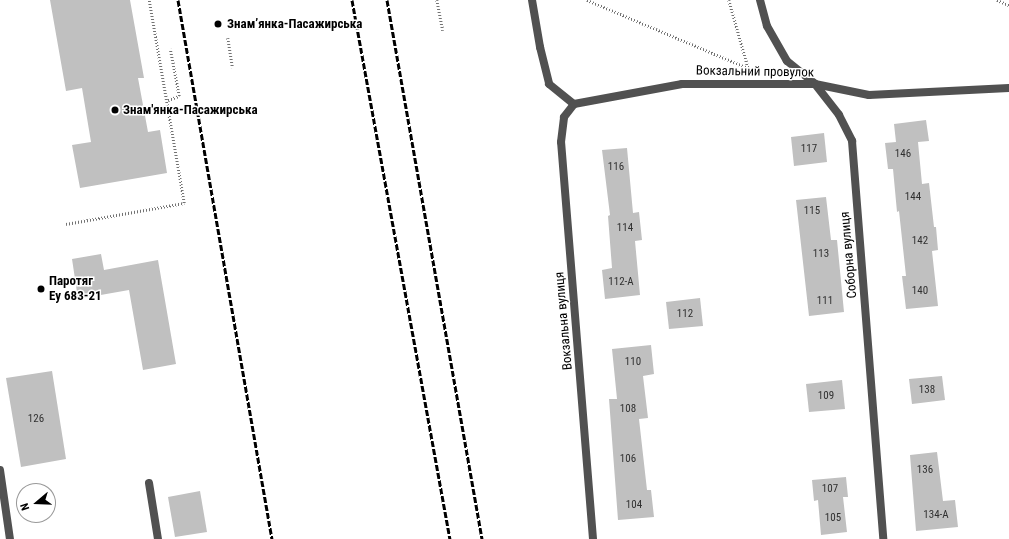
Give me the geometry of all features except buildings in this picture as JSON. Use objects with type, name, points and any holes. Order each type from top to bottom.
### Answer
[{"type":"street","points":[[532,0],[540,47],[549,84],[574,104]]},
{"type":"street","name":"Соборна вулиця","points":[[760,0],[767,26],[788,61],[815,84],[839,114],[852,142],[883,539]]},
{"type":"street","name":"Вокзальний провулок","points":[[574,104],[682,84],[815,84],[869,95],[1009,88]]},
{"type":"street","name":"Вокзальна вулиця","points":[[574,104],[564,117],[561,142],[594,539]]},
{"type":"street","points":[[0,470],[10,539]]},
{"type":"street","points":[[149,482],[158,539]]},
{"type":"path","points":[[66,224],[184,203],[168,100],[149,0]]},
{"type":"path","points":[[437,0],[443,30]]},
{"type":"path","points":[[587,0],[755,70]]},
{"type":"path","points":[[729,0],[748,68]]},
{"type":"path","points":[[997,0],[1009,5]]},
{"type":"path","points":[[228,38],[233,68]]},
{"type":"path","points":[[168,100],[178,96],[170,49]]},
{"type":"railway","points":[[178,0],[272,539]]},
{"type":"railway","points":[[352,0],[450,539]]},
{"type":"railway","points":[[387,0],[482,539]]},
{"type":"place","name":"Знам’янка-Пасажирська","points":[[218,24]]},
{"type":"place","name":"Знам'янка-Пасажирська","points":[[115,110]]},
{"type":"place","name":"Паротяг Еу 683-21","points":[[41,289]]}]
